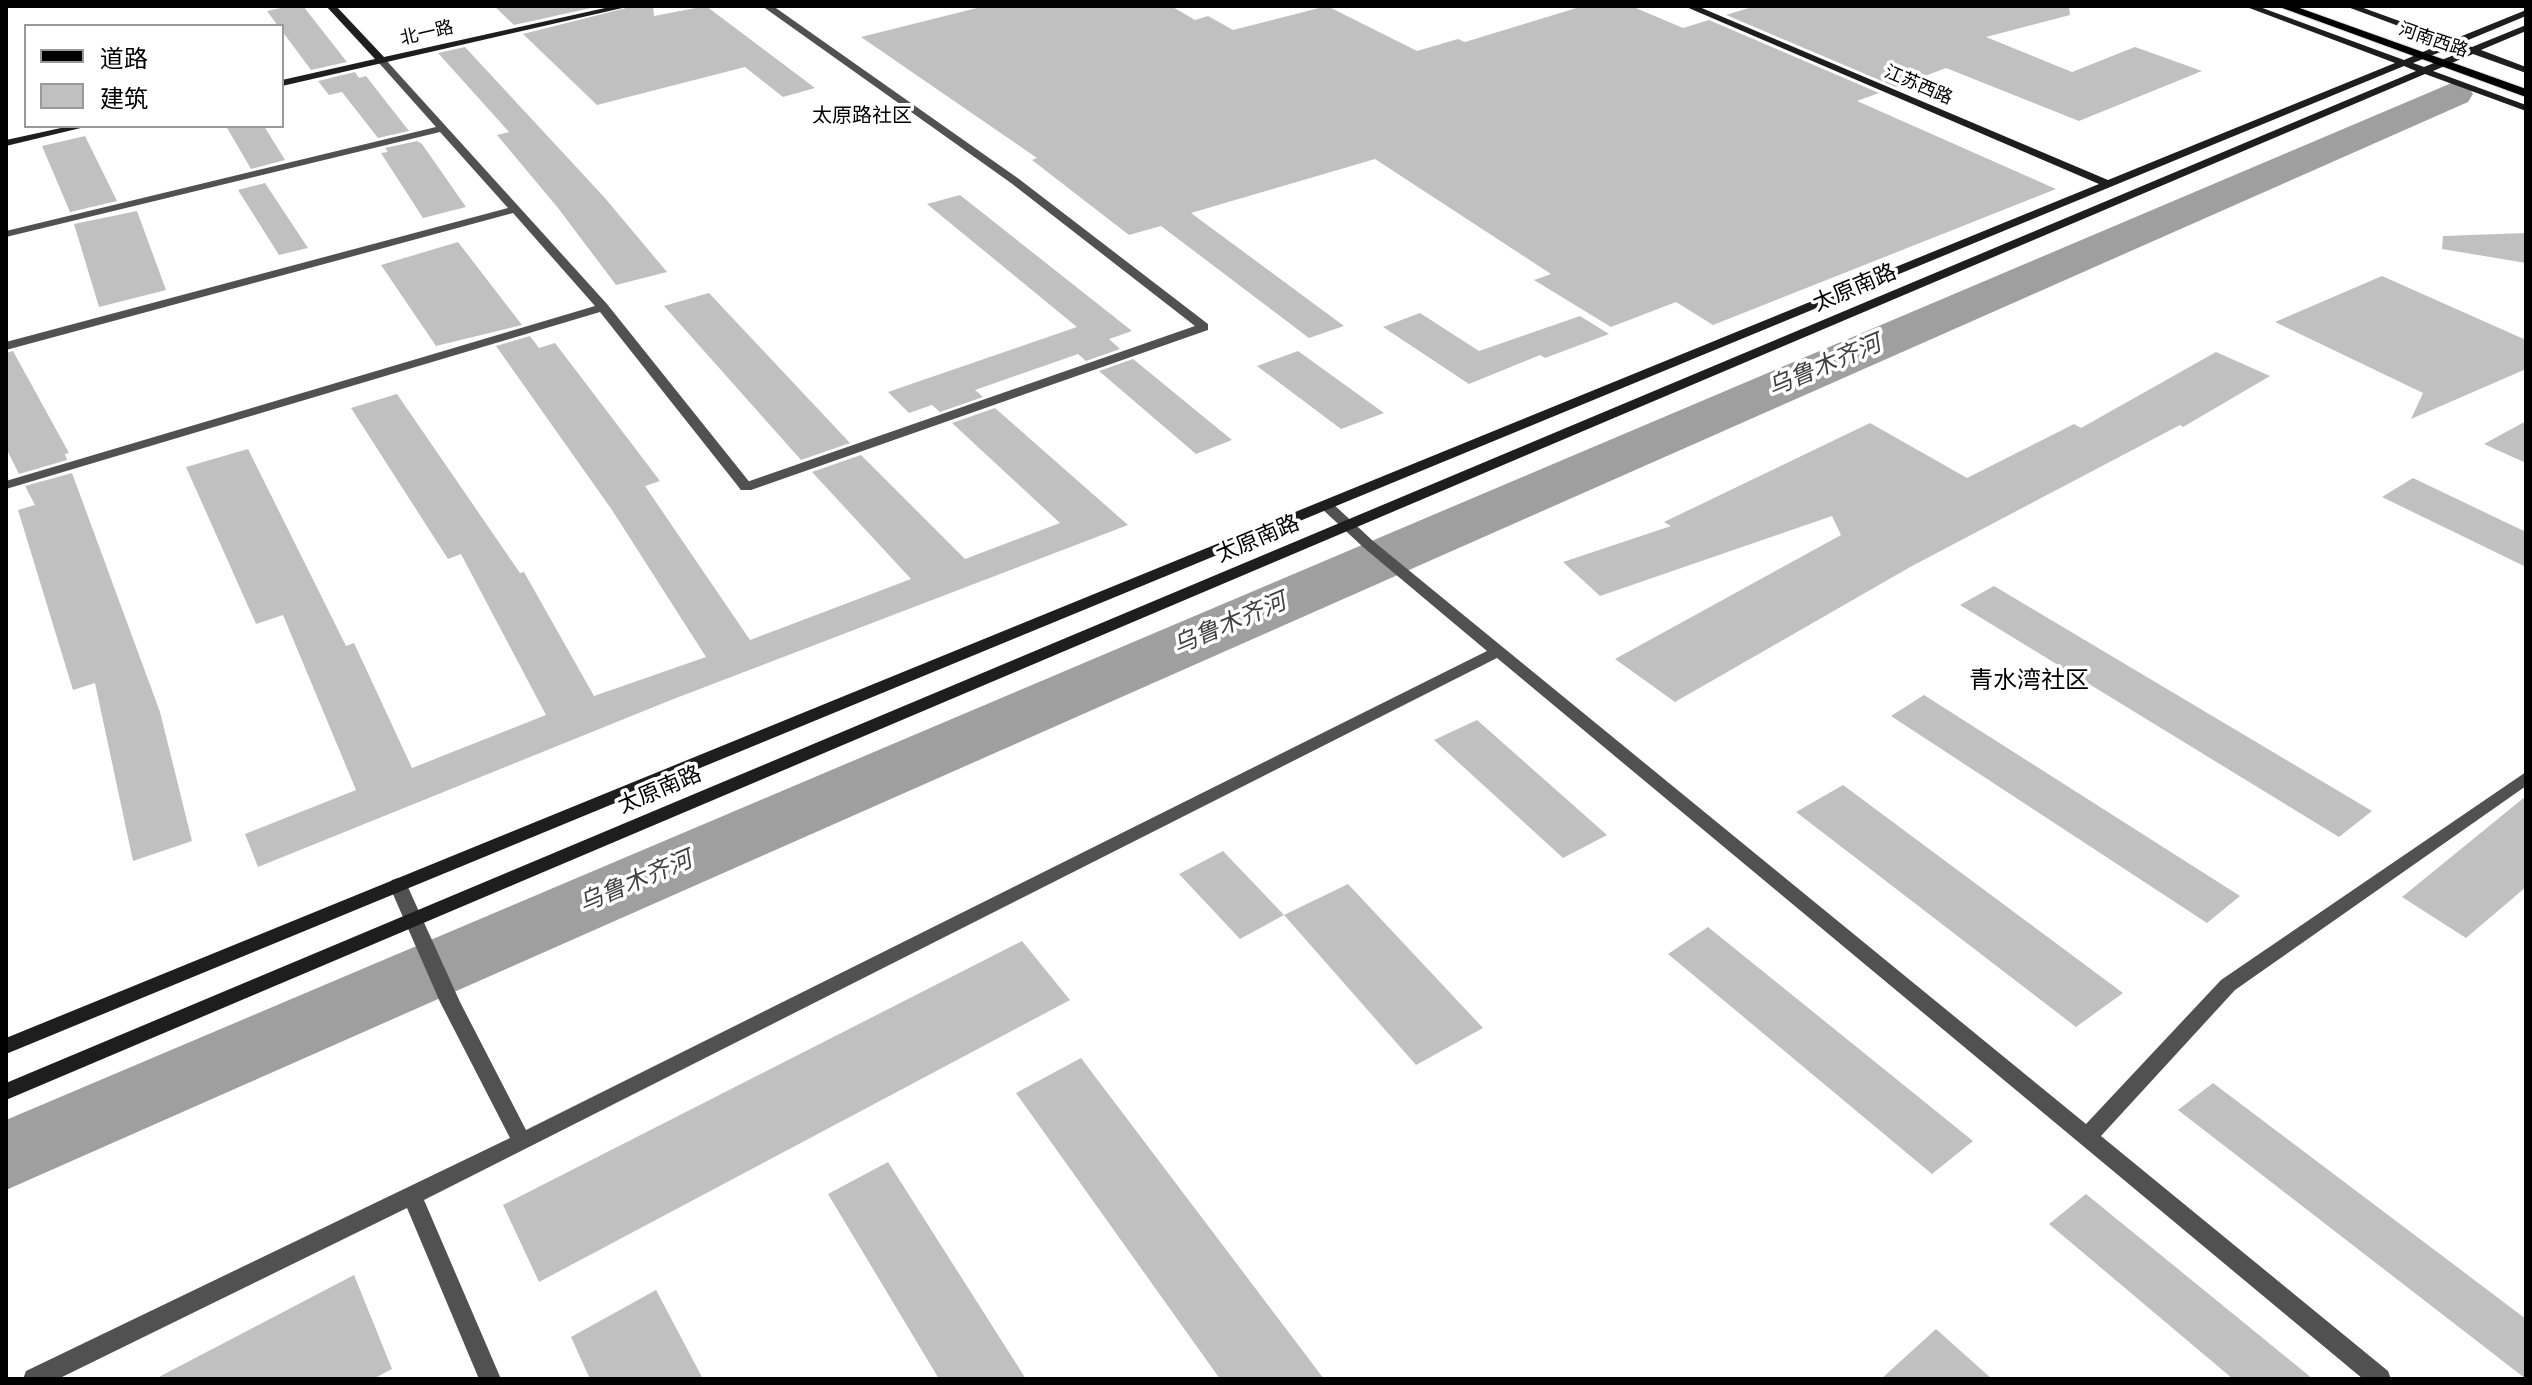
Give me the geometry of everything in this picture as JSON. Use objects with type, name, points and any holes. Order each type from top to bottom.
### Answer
[{"type":"main road","points":[[331,6],[382,61]]},
{"type":"main road","name":"北一路","points":[[284,83],[626,6]]},
{"type":"main road","name":"江苏西路","points":[[1689,6],[2133,195]]},
{"type":"main road","points":[[2249,6],[2403,63],[2423,64],[2526,108]]},
{"type":"main road","name":"河南西路","points":[[2283,6],[2423,64]]},
{"type":"main road","name":"河南西路","points":[[2319,6],[2526,93]]},
{"type":"main road","points":[[2350,6],[2462,50],[2526,70]]},
{"type":"main road","points":[[2462,50],[2526,13]]},
{"type":"main road","name":"太原南路","points":[[6,1092],[2133,195],[2423,64],[2526,28]]},
{"type":"main road","name":"河南西路","points":[[2462,50],[2526,79]]},
{"type":"main road","points":[[6,1046],[2403,63],[2423,64]]},
{"type":"main road","points":[[6,143],[75,128]]},
{"type":"street","points":[[382,61],[603,307],[746,487],[1204,327],[1015,181],[767,6]]},
{"type":"street","points":[[6,234],[444,128]]},
{"type":"street","points":[[6,346],[515,209]]},
{"type":"street","points":[[6,485],[603,307]]},
{"type":"street","points":[[1326,505],[1368,544],[2380,1379]]},
{"type":"street","points":[[34,1379],[522,1142],[1499,651]]},
{"type":"street","points":[[2087,1137],[2228,985],[2526,778]]},
{"type":"street","points":[[398,885],[450,1002],[522,1142]]},
{"type":"street","points":[[412,1196],[490,1379]]},
{"type":"building","points":[[303,6],[347,62],[311,70],[284,34],[284,24],[277,24],[267,11]]},
{"type":"building","points":[[494,6],[600,6],[514,25]]},
{"type":"building","points":[[634,6],[653,6],[654,16],[706,6],[815,88],[783,97],[745,67],[597,105],[523,34]]},
{"type":"building","points":[[985,6],[1171,6],[1195,20],[1208,16],[1233,30],[1327,6],[1417,51],[1458,39],[1465,42],[1583,6],[1631,6],[1683,28],[1709,20],[1879,93],[1857,101],[2056,189],[1713,325],[1676,302],[1611,327],[1534,280],[1551,274],[1375,159],[1191,213],[1344,326],[1309,338],[1161,226],[1129,235],[1032,160],[1037,158],[861,37]]},
{"type":"building","points":[[1755,6],[2069,6],[2070,15],[1986,37],[2072,72],[2135,47],[2202,71],[2079,121],[1946,68],[1896,87],[1726,15]]},
{"type":"building","points":[[465,47],[604,197],[667,272],[616,285],[558,208],[497,135],[509,132],[438,53]]},
{"type":"building","points":[[355,72],[359,78],[366,76],[409,131],[378,138],[342,92],[329,95],[318,81]]},
{"type":"building","points":[[227,128],[265,128],[285,160],[251,169]]},
{"type":"building","points":[[85,136],[117,201],[70,212],[42,146]]},
{"type":"building","points":[[417,141],[466,207],[423,218],[381,153],[388,152],[385,148]]},
{"type":"building","points":[[265,183],[308,248],[279,255],[238,190]]},
{"type":"building","points":[[960,195],[1132,331],[1109,339],[1120,349],[1086,361],[1078,354],[975,390],[983,397],[940,412],[932,405],[909,413],[888,392],[1077,327],[927,204]]},
{"type":"building","points":[[137,211],[166,290],[99,307],[74,224]]},
{"type":"building","points":[[2526,233],[2526,263],[2442,249],[2443,236]]},
{"type":"building","points":[[458,242],[522,325],[436,346],[381,265]]},
{"type":"building","points":[[2382,276],[2526,340],[2526,369],[2411,419],[2423,393],[2275,322]]},
{"type":"building","points":[[709,293],[850,443],[801,460],[664,306]]},
{"type":"building","points":[[1420,313],[1479,351],[1580,316],[1609,334],[1545,358],[1540,355],[1469,384],[1383,327]]},
{"type":"building","points":[[530,336],[539,348],[555,343],[660,481],[645,486],[750,640],[911,579],[812,472],[861,455],[965,559],[1060,523],[952,423],[995,408],[1128,525],[671,700],[258,867],[245,834],[356,790],[283,615],[256,624],[186,467],[248,449],[346,646],[354,643],[412,768],[546,715],[461,554],[448,559],[351,408],[397,394],[520,573],[524,572],[594,696],[706,657],[612,510],[496,346]]},
{"type":"building","points":[[13,351],[69,453],[65,454],[67,460],[19,474],[6,448],[6,353]]},
{"type":"building","points":[[1298,351],[1384,413],[1341,429],[1257,366]]},
{"type":"building","points":[[2216,352],[2270,376],[2183,427],[2180,425],[1912,566],[1675,702],[1615,659],[1841,535],[1832,516],[1600,596],[1563,562],[1671,526],[1664,522],[1870,423],[1967,478],[2074,424],[2081,428]]},
{"type":"building","points":[[1133,359],[1232,440],[1196,454],[1099,371]]},
{"type":"building","points":[[2526,421],[2526,463],[2484,444]]},
{"type":"building","points":[[72,473],[160,712],[192,841],[133,861],[95,683],[73,690],[18,510],[35,505],[25,486]]},
{"type":"building","points":[[2413,478],[2526,532],[2526,567],[2382,497]]},
{"type":"building","points":[[1994,586],[2372,811],[2339,837],[1960,605]]},
{"type":"building","points":[[1924,695],[2240,896],[2207,923],[1891,716]]},
{"type":"building","points":[[1477,720],[1607,835],[1563,858],[1434,740]]},
{"type":"building","points":[[1843,785],[2123,993],[2076,1027],[1796,812]]},
{"type":"building","points":[[2526,796],[2526,887],[2466,938],[2402,897]]},
{"type":"building","points":[[1223,851],[1284,915],[1240,939],[1179,874]]},
{"type":"building","points":[[1348,884],[1483,1028],[1416,1065],[1284,915]]},
{"type":"building","points":[[1708,927],[1973,1141],[1932,1174],[1668,954]]},
{"type":"building","points":[[1022,941],[1070,1000],[539,1282],[503,1205]]},
{"type":"building","points":[[1081,1058],[1324,1379],[1220,1379],[1016,1093]]},
{"type":"building","points":[[2213,1083],[2526,1319],[2526,1379],[2178,1110]]},
{"type":"building","points":[[888,1162],[1026,1379],[939,1379],[828,1194]]},
{"type":"building","points":[[2086,1194],[2313,1379],[2233,1379],[2049,1224]]},
{"type":"building","points":[[354,1275],[392,1369],[373,1379],[155,1379]]},
{"type":"building","points":[[656,1290],[703,1379],[590,1379],[571,1337]]},
{"type":"building","points":[[1936,1329],[1992,1379],[1881,1379]]},
{"type":"waterway","name":"乌鲁木齐河","points":[[6,1156],[2454,94]]},
{"type":"district","name":"太原路社区","points":[[862,117]]},
{"type":"district","name":"青水湾社区","points":[[2029,682]]}]
